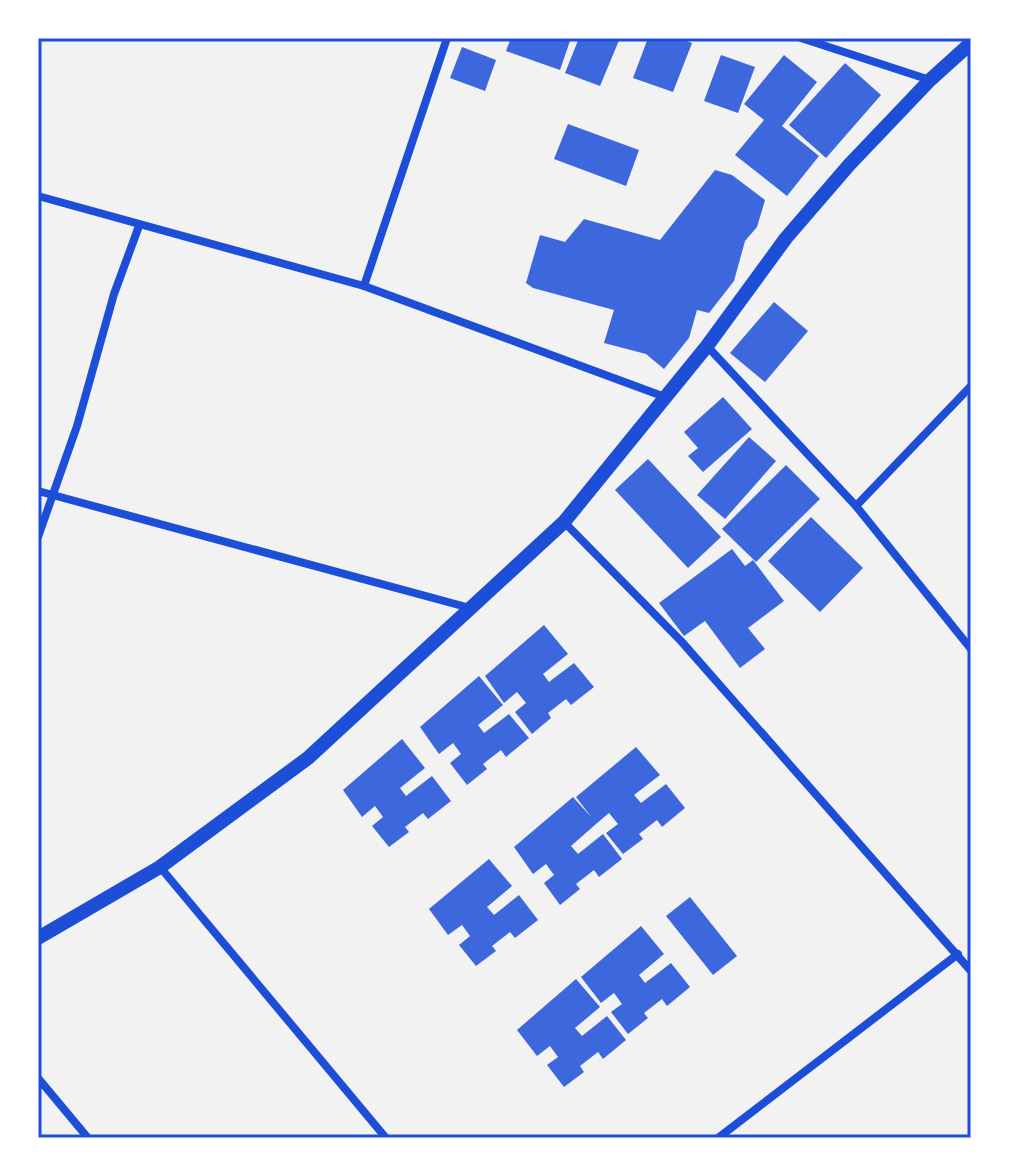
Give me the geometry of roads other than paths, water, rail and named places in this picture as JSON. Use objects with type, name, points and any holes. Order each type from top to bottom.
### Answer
[{"type":"street","points":[[364,286],[447,38]]},
{"type":"street","points":[[801,38],[930,80]]},
{"type":"street","points":[[38,938],[160,867],[308,758],[564,522],[707,346],[786,238],[930,80],[971,43]]},
{"type":"street","points":[[38,196],[364,286],[666,397]]},
{"type":"street","points":[[38,537],[50,495],[77,426],[114,294],[139,226]]},
{"type":"street","points":[[707,346],[856,506],[971,649]]},
{"type":"street","points":[[856,506],[971,386]]},
{"type":"street","points":[[38,491],[471,608]]},
{"type":"street","points":[[564,522],[681,641],[971,971]]},
{"type":"street","points":[[160,867],[386,1138]]},
{"type":"street","points":[[718,1138],[958,954]]},
{"type":"street","points":[[38,1078],[88,1138]]}]
